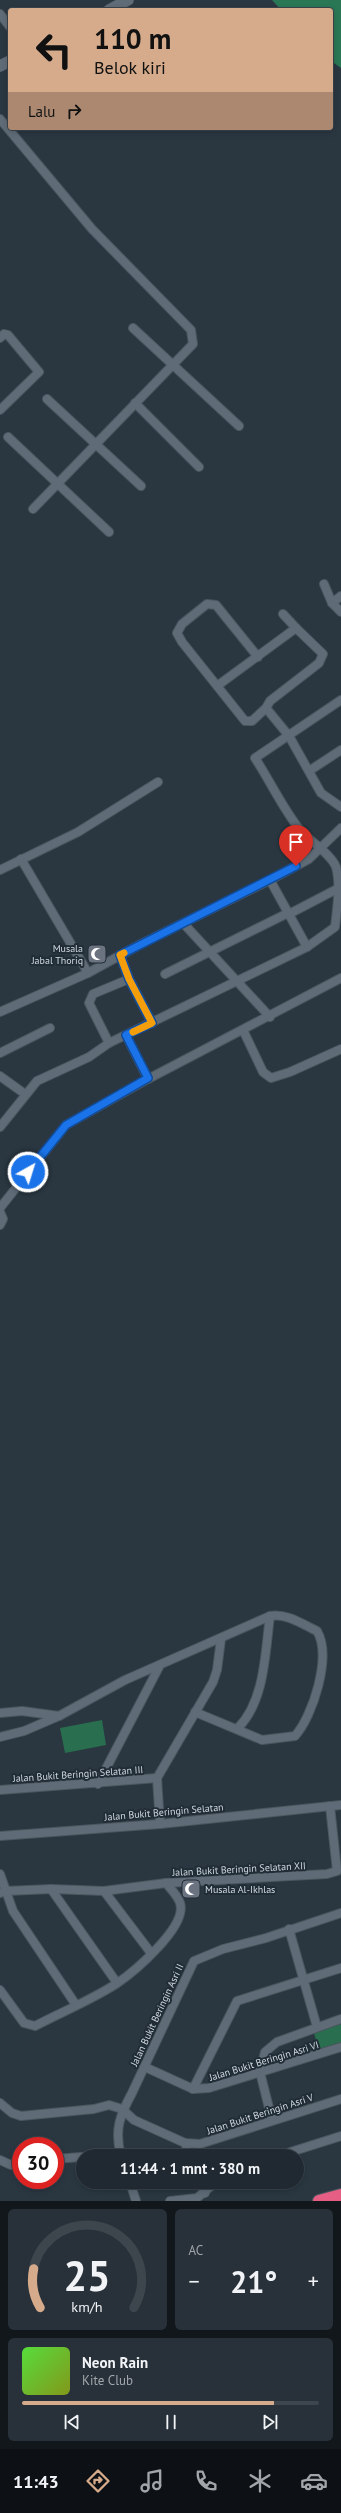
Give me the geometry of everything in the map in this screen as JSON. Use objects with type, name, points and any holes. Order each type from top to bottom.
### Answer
[{"type":"highway","points":[[319,2201],[341,2195]]},
{"type":"street","points":[[113,8],[128,0]]},
{"type":"street","points":[[0,14],[8,24]]},
{"type":"street","points":[[0,119],[8,129]]},
{"type":"street","points":[[9,130],[92,229],[190,330],[193,344],[134,403],[33,509]]},
{"type":"street","points":[[133,328],[239,426]]},
{"type":"street","points":[[0,338],[4,334],[8,335],[39,372],[0,410]]},
{"type":"street","points":[[47,399],[141,486]]},
{"type":"street","points":[[134,403],[199,467]]},
{"type":"street","points":[[8,437],[109,532]]},
{"type":"street","points":[[324,584],[332,603],[341,612]]},
{"type":"street","points":[[332,603],[341,596]]},
{"type":"street","points":[[258,657],[216,605],[207,604],[182,624],[177,633],[245,721],[252,721],[266,708],[270,701],[320,663],[323,658],[323,654],[283,614]]},
{"type":"street","points":[[217,686],[296,628]]},
{"type":"street","points":[[0,1127],[25,1094],[37,1081],[89,1057],[109,1043],[307,947],[338,928],[338,875],[332,859],[320,850],[300,829],[255,758],[341,700]]},
{"type":"street","points":[[266,708],[289,736],[321,793],[341,807]]},
{"type":"street","points":[[309,771],[341,750]]},
{"type":"street","points":[[0,870],[78,832],[158,782]]},
{"type":"street","points":[[0,1012],[88,973],[120,955],[184,924],[309,859],[341,828]]},
{"type":"street","points":[[21,860],[88,973]]},
{"type":"street","points":[[270,880],[307,947]]},
{"type":"street","points":[[165,974],[338,888]]},
{"type":"street","points":[[184,924],[211,951],[237,982],[270,1017]]},
{"type":"street","points":[[120,955],[129,979],[152,1023]]},
{"type":"street","points":[[0,1208],[66,1125],[148,1078],[270,1017],[341,978]]},
{"type":"street","points":[[109,1043],[89,1003],[90,998],[93,994],[129,979]]},
{"type":"street","points":[[0,1053],[50,1028]]},
{"type":"street","points":[[243,1030],[263,1072],[271,1078],[290,1072],[341,1049]]},
{"type":"street","points":[[126,1035],[148,1078]]},
{"type":"street","points":[[0,1076],[25,1094]]},
{"type":"street","points":[[0,1212],[3,1219],[0,1225]]},
{"type":"street","points":[[0,1737],[24,1731],[59,1716],[125,1680],[159,1667],[270,1616],[277,1615],[289,1618],[317,1631],[322,1646],[320,1678],[311,1709],[300,1730],[294,1736],[273,1740],[262,1740],[238,1728],[195,1712]]},
{"type":"street","points":[[238,1728],[247,1718],[256,1699],[270,1616]]},
{"type":"street","points":[[160,1824],[157,1778],[217,1670],[221,1639]]},
{"type":"street","points":[[98,1784],[159,1667]]},
{"type":"street","points":[[0,1713],[22,1712],[59,1716]]},
{"type":"street","name":"Jalan Bukit Beringin Selatan III","points":[[0,1790],[98,1784],[157,1778]]},
{"type":"street","name":"Jalan Bukit Beringin Selatan","points":[[0,1836],[160,1824],[341,1805]]},
{"type":"street","name":"Jalan Bukit Beringin Selatan XII","points":[[3,1892],[51,1889],[104,1891],[166,1883],[327,1874],[339,1870],[330,1806]]},
{"type":"street","points":[[0,1874],[3,1892],[13,1911],[76,2005]]},
{"type":"street","points":[[0,1990],[24,2023],[35,2026],[117,1983],[173,1931],[180,1917],[180,1903],[166,1883]]},
{"type":"street","points":[[51,1889],[117,1983]]},
{"type":"street","points":[[104,1891],[151,1953]]},
{"type":"street","name":"Jalan Bukit Beringin Asri II","points":[[120,2149],[118,2129],[122,2110],[145,2067],[194,1961],[223,1949],[341,1913]]},
{"type":"street","points":[[289,1930],[302,1980],[317,2027]]},
{"type":"street","points":[[145,2067],[193,2089],[237,2001],[341,1968]]},
{"type":"street","points":[[272,2120],[260,2072],[265,2052],[270,2047],[317,2027],[341,2019]]},
{"type":"street","name":"Jalan Bukit Beringin Asri VI","points":[[193,2089],[209,2088],[341,2048]]},
{"type":"street","name":"Jalan Bukit Beringin Asri V","points":[[122,2110],[134,2120],[185,2143],[200,2144],[341,2099]]},
{"type":"street","points":[[0,2103],[12,2113],[21,2116],[94,2109],[109,2105],[122,2110]]},
{"type":"street","points":[[300,2149],[341,2136]]},
{"type":"street","points":[[185,2143],[187,2149]]},
{"type":"street","points":[[64,2158],[76,2158]]},
{"type":"street","points":[[0,2160],[12,2165]]},
{"type":"street","points":[[132,2189],[136,2201]]},
{"type":"street","points":[[203,2189],[205,2193]]},
{"type":"street","points":[[170,2201],[197,2198],[209,2189]]},
{"type":"green space","points":[[272,0],[341,0],[341,68],[333,62],[333,8],[279,8]]},
{"type":"green space","points":[[102,1720],[106,1745],[65,1753],[60,1728]]},
{"type":"green space","points":[[341,2024],[341,2044],[319,2051],[314,2033]]},
{"type":"slow traffic","points":[[124,953],[120,955],[129,979],[152,1023],[133,1032]]},
{"type":"place","name":"Musala Jabal Thoriq","points":[[97,954]]},
{"type":"place","name":"Musala Al-Ikhlas","points":[[191,1889]]},
{"type":"route","points":[[28,1172],[66,1125],[148,1078],[126,1035],[152,1023],[129,979],[120,955],[184,924],[296,866]]}]
